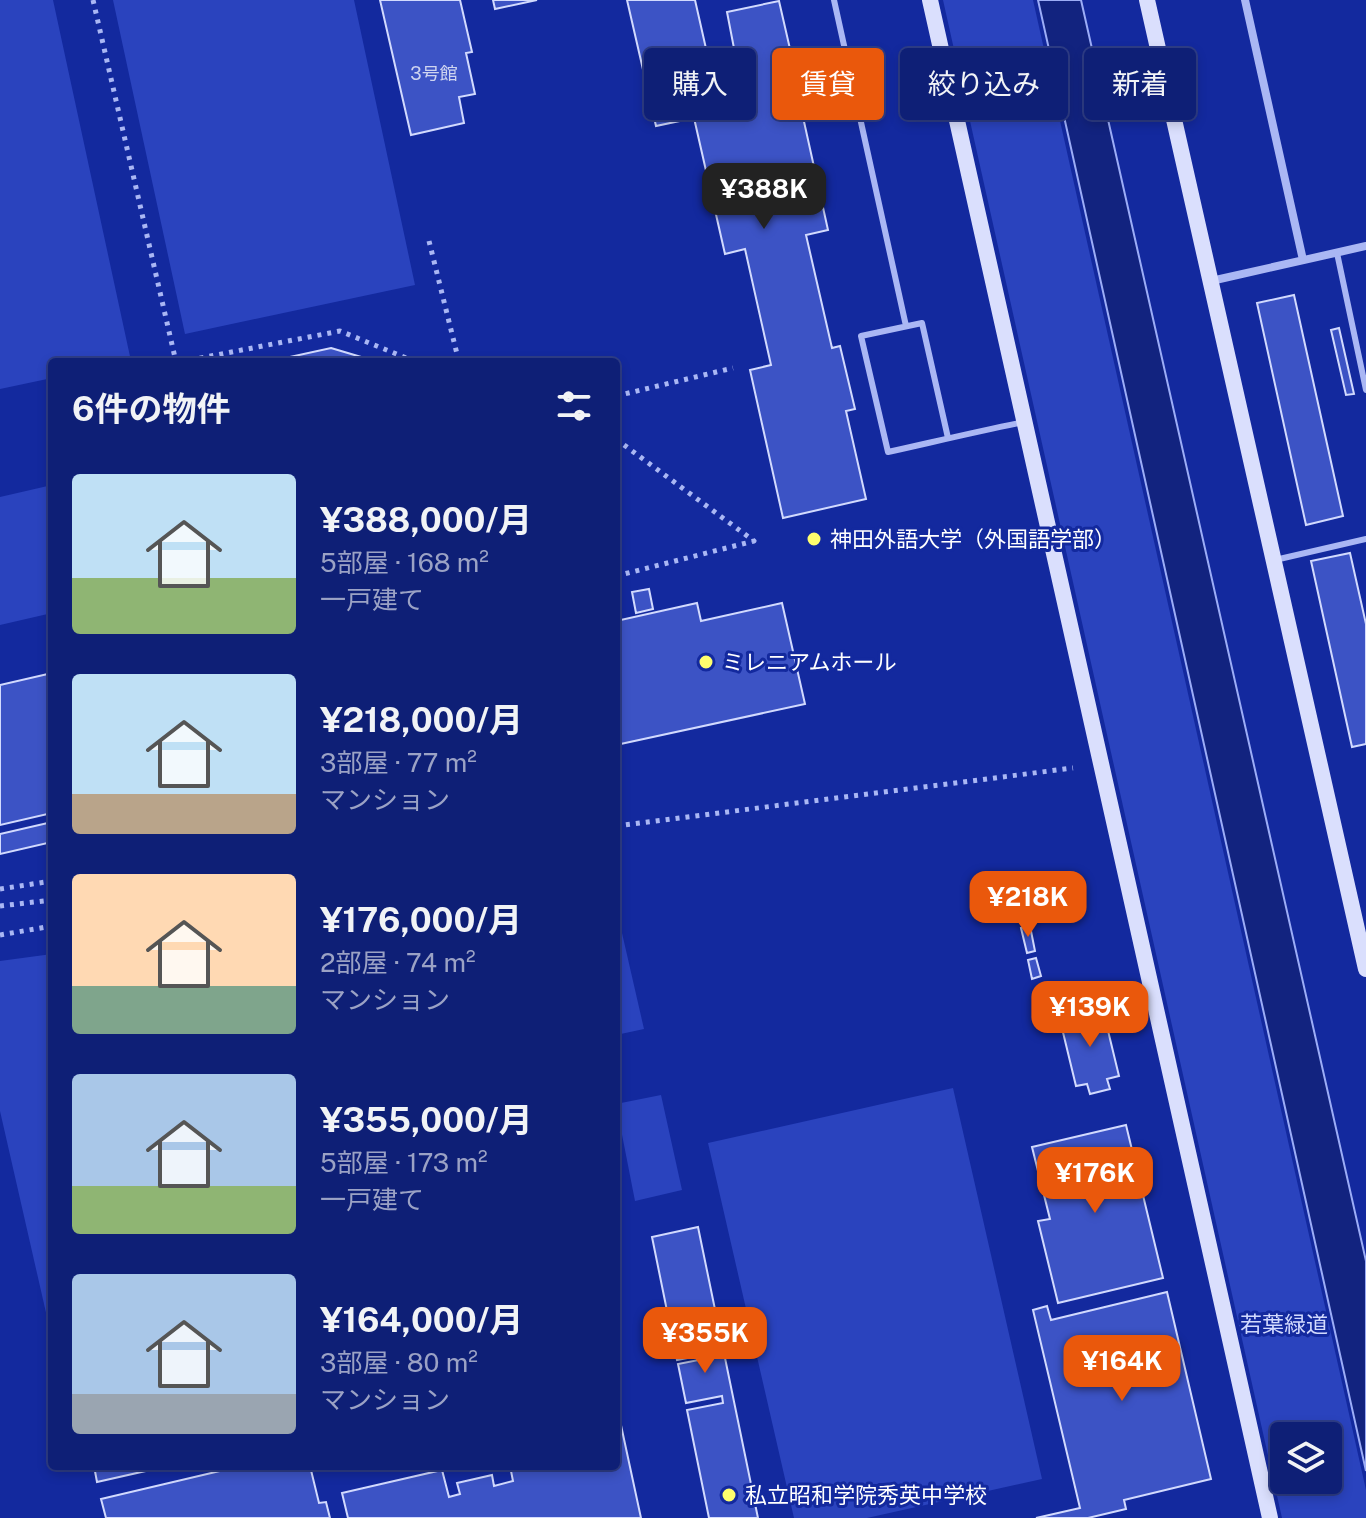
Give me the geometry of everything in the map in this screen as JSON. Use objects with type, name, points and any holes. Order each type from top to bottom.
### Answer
[{"type":"street","points":[[930,0],[1270,1518]]},
{"type":"street","points":[[1147,0],[1366,969]]},
{"type":"street","points":[[1245,0],[1303,260]]},
{"type":"street","points":[[1210,281],[1366,246]]},
{"type":"lane","points":[[834,0],[906,326]]},
{"type":"lane","points":[[1337,253],[1366,390]]},
{"type":"lane","points":[[948,438],[922,323],[861,336],[888,452],[1024,422]]},
{"type":"lane","points":[[1275,560],[1366,539]]},
{"type":"path","points":[[93,0],[177,358]]},
{"type":"path","points":[[429,241],[458,358]]},
{"type":"path","points":[[199,358],[340,331],[406,358]]},
{"type":"path","points":[[620,395],[733,368]]},
{"type":"path","points":[[620,442],[754,541],[620,575]]},
{"type":"path","points":[[620,825],[1073,768]]},
{"type":"path","points":[[0,889],[48,882]]},
{"type":"path","points":[[0,906],[48,900]]},
{"type":"path","points":[[0,935],[48,927]]},
{"type":"green space","points":[[0,0],[53,0],[130,358],[48,358],[48,379],[0,389]]},
{"type":"green space","points":[[113,0],[354,0],[415,285],[185,334]]},
{"type":"green space","name":"若葉緑道","points":[[943,0],[1033,0],[1044,48],[954,48]]},
{"type":"green space","name":"若葉緑道","points":[[970,120],[1060,120],[1366,1490],[1366,1518],[1282,1518],[1277,1494],[1342,1494],[1342,1422],[1270,1422],[1270,1464]]},
{"type":"green space","points":[[48,486],[48,614],[0,625],[0,497]]},
{"type":"green space","points":[[620,933],[644,1029],[620,1034]]},
{"type":"green space","points":[[48,955],[48,1321],[0,1111],[0,961]]},
{"type":"green space","points":[[953,1088],[1042,1479],[867,1518],[794,1518],[708,1143]]},
{"type":"green space","points":[[661,1095],[682,1190],[635,1201],[620,1124],[620,1103]]},
{"type":"shaded area","points":[[1038,0],[1081,0],[1092,48],[1084,48],[1084,120],[1108,120],[1366,1261],[1366,1471],[1065,120],[1068,120],[1068,48],[1049,48]]},
{"type":"building","points":[[380,0],[460,0],[472,52],[466,53],[475,94],[459,97],[464,123],[411,135]]},
{"type":"building","points":[[380,0],[460,0],[472,52],[466,53],[475,94],[459,97],[464,123],[411,135]]},
{"type":"building","points":[[493,0],[537,0],[495,9]]},
{"type":"building","points":[[493,0],[537,0],[495,9]]},
{"type":"building","points":[[627,0],[695,0],[706,48],[644,48],[644,74]]},
{"type":"building","points":[[779,1],[790,48],[772,48],[772,120],[804,120],[828,230],[806,235],[832,348],[840,346],[855,409],[846,411],[866,499],[783,518],[750,370],[771,365],[745,249],[725,254],[694,120],[756,120],[756,48],[734,48],[727,12]]},
{"type":"building","points":[[655,120],[684,120],[656,126]]},
{"type":"building","points":[[1294,295],[1343,516],[1306,525],[1257,303]]},
{"type":"building","points":[[1339,328],[1354,394],[1346,395],[1331,330]]},
{"type":"building","points":[[331,348],[365,358],[285,358]]},
{"type":"building","points":[[1350,553],[1366,624],[1366,744],[1352,747],[1311,561]]},
{"type":"building","points":[[649,589],[653,609],[636,613],[632,592]]},
{"type":"building","name":"ミレニアムホール","points":[[697,603],[701,621],[782,603],[805,704],[620,744],[620,620]]},
{"type":"building","points":[[48,674],[48,814],[0,825],[0,685]]},
{"type":"building","points":[[48,823],[48,843],[0,854],[0,834]]},
{"type":"building","points":[[1030,926],[1035,951],[1027,953],[1021,928]]},
{"type":"building","points":[[1036,958],[1041,976],[1032,979],[1028,960]]},
{"type":"building","points":[[1072,987],[1075,999],[1051,1005],[1048,992]]},
{"type":"building","points":[[1091,1004],[1092,1012],[1103,1010],[1119,1076],[1107,1079],[1110,1089],[1090,1094],[1087,1084],[1076,1086],[1060,1020],[1076,1016],[1074,1008]]},
{"type":"building","points":[[1126,1125],[1163,1278],[1058,1303],[1038,1221],[1050,1219],[1032,1147]]},
{"type":"building","points":[[698,1227],[758,1518],[709,1518],[687,1410],[723,1403],[722,1396],[686,1403],[678,1364],[714,1357],[713,1353],[677,1360],[652,1237]]},
{"type":"building","points":[[1167,1292],[1211,1479],[1124,1500],[1126,1509],[1088,1518],[1036,1518],[1080,1508],[1033,1310],[1047,1306],[1051,1320]]},
{"type":"building","points":[[620,1421],[641,1518],[348,1518],[342,1493],[442,1470],[449,1497],[460,1494],[457,1483],[492,1475],[494,1486],[513,1481],[511,1470],[620,1470]]},
{"type":"building","points":[[95,1470],[150,1470],[97,1482]]},
{"type":"building","points":[[224,1470],[311,1470],[319,1503],[326,1502],[330,1518],[106,1518],[101,1499]]},
{"type":"place","name":"神田外語大学（外国語学部）","points":[[814,539]]},
{"type":"place","name":"ミレニアムホール","points":[[706,662]]},
{"type":"place","name":"私立昭和学院秀英中学校","points":[[729,1495]]}]
